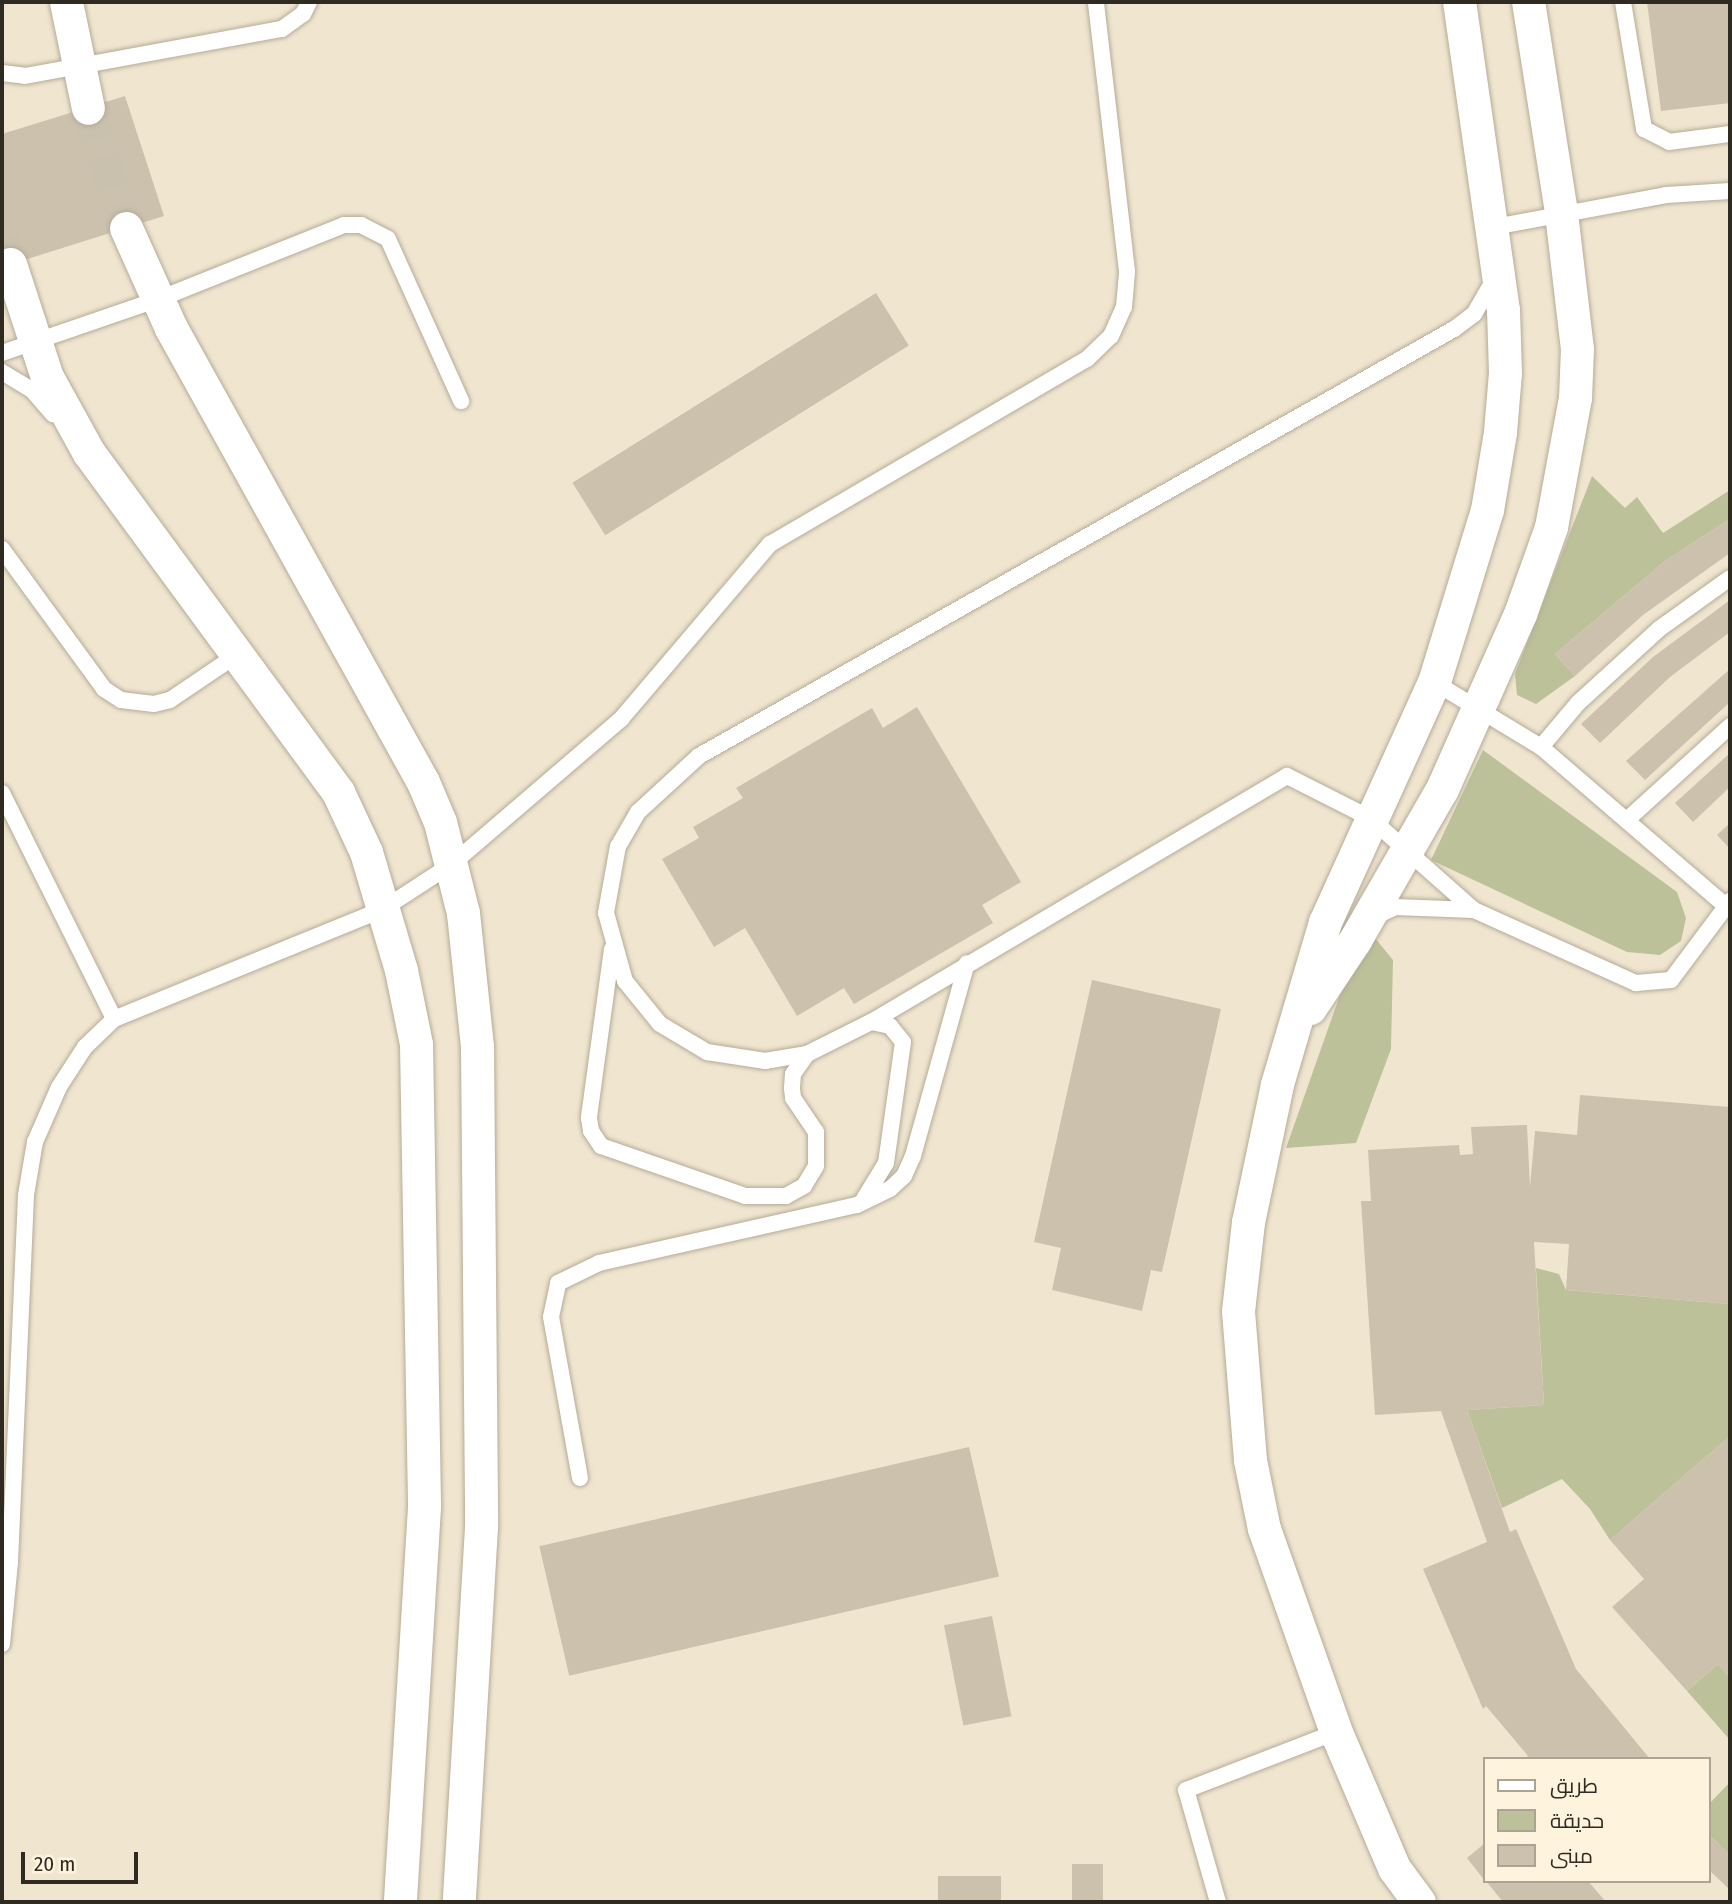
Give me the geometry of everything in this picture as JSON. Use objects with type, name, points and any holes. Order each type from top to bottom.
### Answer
[{"type":"street","points":[[66,2],[88,108]]},
{"type":"street","points":[[1419,1902],[1394,1868],[1336,1732],[1264,1529],[1250,1460],[1238,1311],[1259,1155],[1325,922],[1434,682],[1487,510],[1500,432],[1505,373],[1494,227],[1459,2]]},
{"type":"street","points":[[1293,1033],[1367,921],[1442,789],[1477,711],[1551,527],[1575,398],[1577,349],[1562,212],[1528,2]]},
{"type":"street","points":[[126,228],[171,328],[423,782],[452,864],[472,966],[477,1047],[480,1377],[476,1645],[458,1902]]},
{"type":"street","points":[[10,264],[47,377],[89,453],[338,792],[366,852],[416,1044],[424,1507],[400,1902]]},
{"type":"lane","points":[[2,73],[25,76],[282,29],[303,14],[309,2]]},
{"type":"lane","points":[[2,1644],[10,1562],[26,1195],[35,1142],[59,1087],[85,1047],[114,1019],[383,909],[452,864],[621,719],[771,544],[1087,359],[1111,336],[1124,307],[1128,271],[1096,2]]},
{"type":"lane","points":[[1623,2],[1644,129],[1669,142],[1730,134]]},
{"type":"lane","points":[[1494,227],[1562,212],[1666,195],[1730,191]]},
{"type":"lane","points":[[2,353],[159,299],[344,225],[368,228],[388,239],[461,401]]},
{"type":"lane","points":[[1434,682],[1477,711],[1541,747],[1728,903],[1671,980],[1636,983],[1474,910],[1370,818],[1287,776],[871,1022],[807,1054],[783,1060],[736,1059],[680,1039],[642,1006],[625,981],[612,948],[606,913],[618,846],[638,813],[699,756],[1454,329],[1474,314],[1488,296],[1497,265]]},
{"type":"lane","points":[[2,372],[32,390],[89,453]]},
{"type":"lane","points":[[2,549],[104,689],[121,700],[154,705],[170,700],[238,654]]},
{"type":"lane","points":[[1541,747],[1578,703],[1658,629],[1730,578]]},
{"type":"lane","points":[[1629,818],[1730,726]]},
{"type":"lane","points":[[2,793],[114,1019]]},
{"type":"lane","points":[[1367,921],[1395,907],[1474,910]]},
{"type":"lane","points":[[612,948],[589,1118],[591,1131],[601,1146],[745,1196],[786,1196],[803,1186],[816,1166],[816,1132],[793,1098],[792,1088],[793,1074],[807,1054]]},
{"type":"lane","points":[[580,1478],[551,1317],[558,1283],[599,1263],[857,1205],[890,1189],[904,1176],[967,963]]},
{"type":"lane","points":[[857,1205],[871,1192],[886,1163],[902,1063],[900,1033],[881,1022],[871,1022]]},
{"type":"lane","points":[[1218,1902],[1186,1790],[1336,1732]]},
{"type":"green space","points":[[1592,476],[1625,508],[1637,497],[1663,533],[1730,490],[1730,519],[1665,561],[1555,654],[1575,676],[1536,704],[1517,695],[1515,674]]},
{"type":"green space","points":[[1483,750],[1677,892],[1686,918],[1681,941],[1660,955],[1627,952],[1431,860]]},
{"type":"green space","points":[[1375,938],[1393,960],[1391,1049],[1356,1143],[1286,1148],[1347,975]]},
{"type":"green space","points":[[1536,1268],[1559,1274],[1566,1290],[1730,1304],[1730,1436],[1610,1540],[1590,1509],[1562,1479],[1502,1508],[1467,1410],[1544,1405]]},
{"type":"green space","points":[[1718,1664],[1730,1678],[1730,1740],[1687,1691]]},
{"type":"green space","points":[[1730,1782],[1730,1855],[1711,1837],[1711,1802]]},
{"type":"building","points":[[1647,2],[1730,2],[1730,103],[1661,111]]},
{"type":"building","points":[[125,96],[164,216],[2,267],[2,134]]},
{"type":"building","points":[[876,293],[909,346],[605,535],[572,483]]},
{"type":"building","points":[[1730,519],[1730,553],[1643,615],[1575,676],[1555,654],[1665,561]]},
{"type":"building","points":[[1730,600],[1730,632],[1670,677],[1600,743],[1581,724],[1653,657]]},
{"type":"building","points":[[1730,669],[1730,702],[1645,780],[1626,761]]},
{"type":"building","points":[[917,707],[1021,882],[982,905],[993,923],[854,1004],[844,988],[797,1016],[745,928],[714,947],[662,859],[699,838],[693,827],[743,798],[736,788],[872,708],[883,728]]},
{"type":"building","points":[[1730,753],[1730,787],[1693,822],[1675,803]]},
{"type":"building","points":[[1730,823],[1730,849],[1717,835]]},
{"type":"building","points":[[1092,980],[1221,1009],[1162,1272],[1151,1270],[1142,1311],[1052,1290],[1061,1248],[1034,1242]]},
{"type":"building","points":[[1580,1095],[1730,1107],[1730,1304],[1566,1290],[1569,1244],[1534,1242],[1544,1405],[1467,1410],[1510,1532],[1516,1529],[1576,1669],[1648,1757],[1527,1757],[1486,1706],[1483,1709],[1423,1569],[1487,1542],[1441,1411],[1375,1415],[1361,1201],[1371,1201],[1368,1150],[1459,1145],[1460,1155],[1473,1154],[1471,1127],[1527,1125],[1530,1187],[1535,1131],[1577,1135]]},
{"type":"building","points":[[1730,1436],[1730,1678],[1718,1664],[1687,1691],[1612,1607],[1644,1579],[1610,1540]]},
{"type":"building","points":[[969,1447],[999,1577],[569,1676],[539,1546]]},
{"type":"building","points":[[992,1616],[1011,1716],[963,1725],[944,1625]]},
{"type":"building","points":[[1711,1837],[1730,1855],[1730,1890],[1711,1872]]},
{"type":"building","points":[[1484,1844],[1484,1880],[1467,1858]]},
{"type":"building","points":[[1072,1864],[1103,1864],[1103,1902],[1072,1902]]},
{"type":"building","points":[[938,1876],[1001,1876],[1001,1902],[938,1902]]},
{"type":"building","points":[[1488,1883],[1590,1883],[1606,1902],[1503,1902]]},
{"type":"tunnel","points":[[88,108],[126,228]]},
{"type":"tunnel","points":[[2,237],[10,264]]}]
